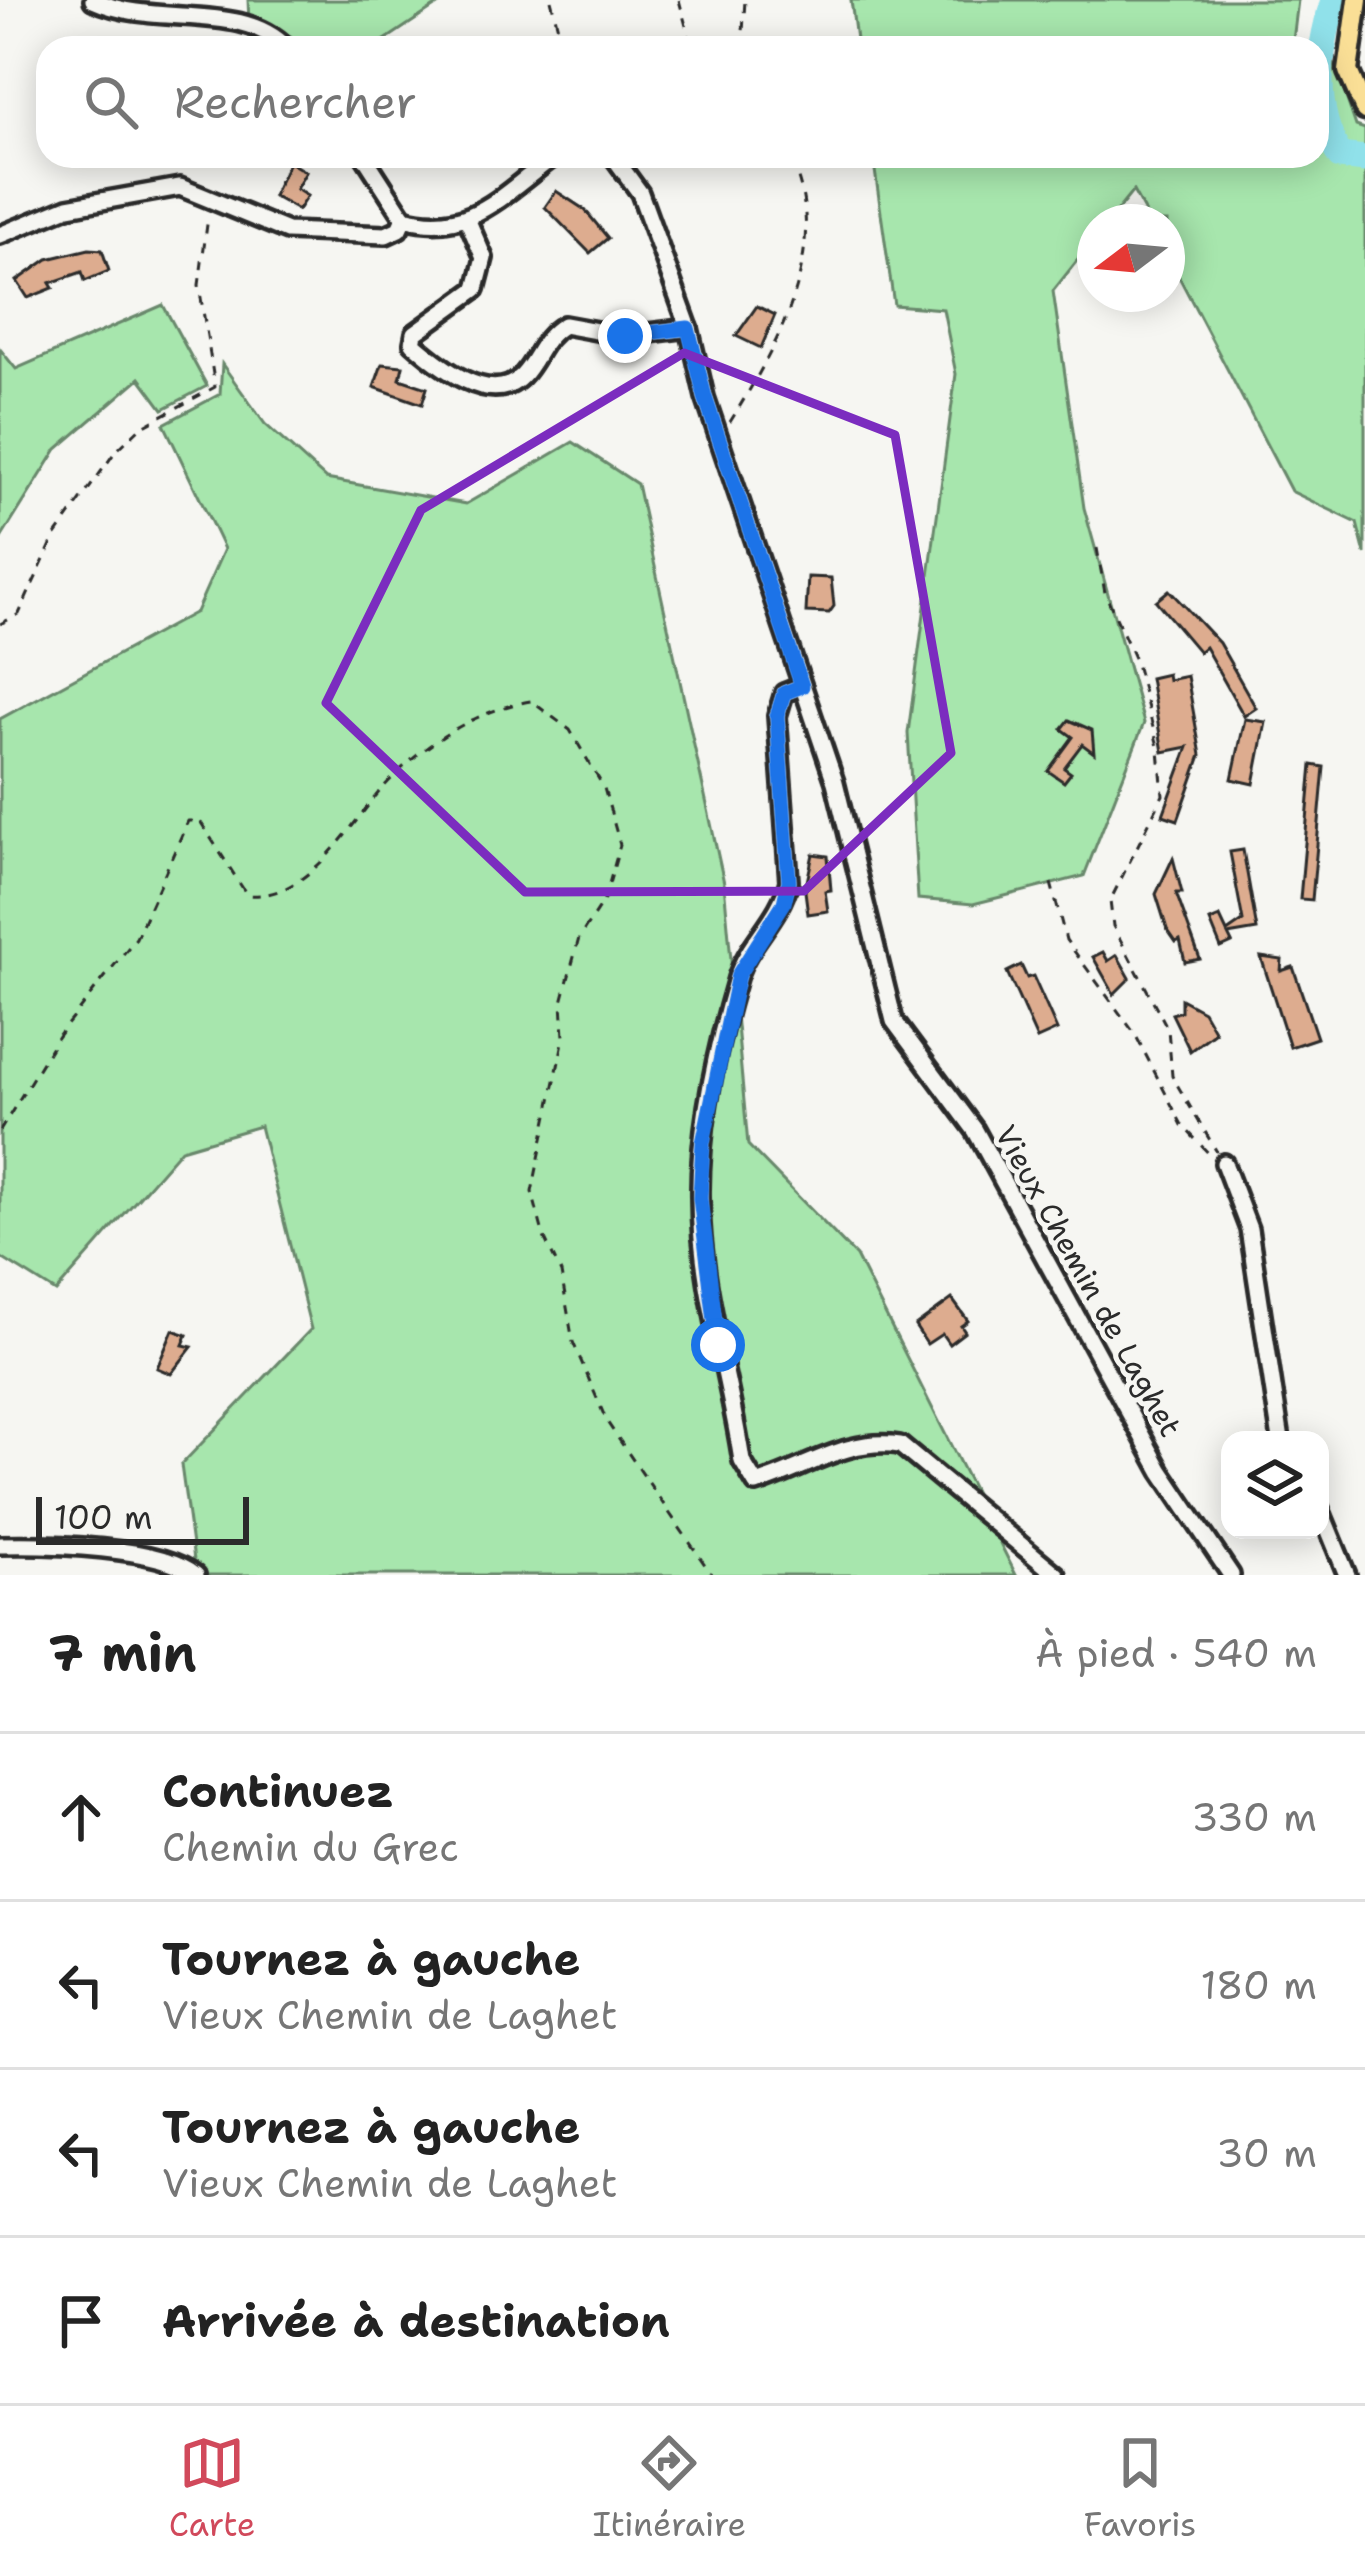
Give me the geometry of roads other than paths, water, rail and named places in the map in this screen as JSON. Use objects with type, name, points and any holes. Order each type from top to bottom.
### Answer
[{"type":"main road","points":[[1358,0],[1348,71],[1365,110]]},
{"type":"street","points":[[93,0],[128,11],[242,15],[264,23],[276,36]]},
{"type":"street","points":[[372,168],[404,218],[434,226],[468,221],[539,168]]},
{"type":"street","name":"Vieux Chemin de Laghet","points":[[622,168],[640,193],[688,328],[836,782],[903,1040],[975,1130],[1162,1472],[1231,1575]]},
{"type":"street","points":[[0,235],[68,207],[180,187],[287,231],[386,235],[404,218]]},
{"type":"street","points":[[468,221],[484,258],[476,289],[415,333],[412,343],[470,384],[495,388],[520,379],[550,333],[564,325],[625,336],[688,328]]},
{"type":"street","points":[[802,686],[784,693],[777,716],[789,881],[784,903],[738,975],[703,1143],[700,1198],[707,1274],[742,1461],[756,1484],[842,1449],[874,1441],[900,1445],[1057,1575]]},
{"type":"street","points":[[1224,1163],[1249,1229],[1280,1431]]},
{"type":"street","points":[[1329,1531],[1347,1575]]},
{"type":"street","points":[[0,1546],[86,1549],[163,1561],[196,1575]]},
{"type":"waterway","points":[[1325,36],[1334,0]]},
{"type":"waterway","points":[[1329,132],[1340,156],[1365,159]]}]
